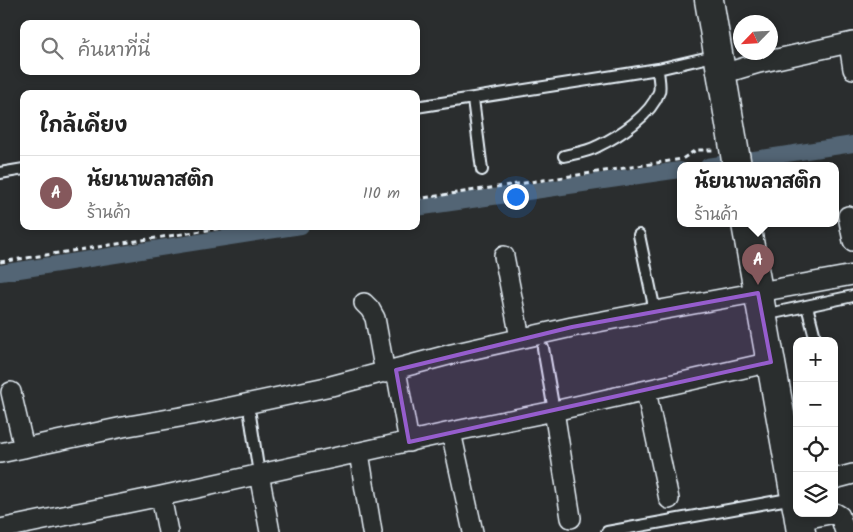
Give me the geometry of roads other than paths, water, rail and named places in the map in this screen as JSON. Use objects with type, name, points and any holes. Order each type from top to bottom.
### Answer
[{"type":"main road","points":[[709,0],[736,159]]},
{"type":"main road","points":[[747,227],[793,485]]},
{"type":"street","points":[[721,65],[759,63],[851,43],[853,70]]},
{"type":"street","points":[[848,216],[853,241]]},
{"type":"street","points":[[504,256],[520,338]]},
{"type":"street","points":[[0,453],[331,386],[520,338],[655,311],[761,304],[853,276]]},
{"type":"street","points":[[364,303],[370,309],[374,318],[391,372],[409,442]]},
{"type":"street","points":[[0,529],[63,524],[161,496],[646,391],[771,362]]},
{"type":"street","points":[[646,391],[669,498]]},
{"type":"street","points":[[11,392],[24,448]]},
{"type":"street","points":[[554,411],[571,518]]},
{"type":"street","points":[[452,432],[473,532]]},
{"type":"street","points":[[358,453],[372,532]]},
{"type":"street","points":[[259,474],[270,532]]},
{"type":"street","points":[[838,478],[853,474]]},
{"type":"street","points":[[161,496],[168,532]]},
{"type":"street","points":[[838,514],[845,532]]},
{"type":"lane","points":[[420,106],[658,69],[721,65]]},
{"type":"lane","points":[[564,156],[599,146],[642,118],[651,107],[659,91],[658,69]]},
{"type":"lane","points":[[473,99],[482,170]]},
{"type":"lane","points":[[0,173],[20,170]]},
{"type":"lane","points":[[639,234],[655,311]]},
{"type":"lane","points":[[761,304],[807,306],[853,296]]},
{"type":"lane","points":[[807,306],[815,337]]},
{"type":"lane","points":[[543,348],[554,411]]},
{"type":"lane","points":[[250,415],[259,474]]},
{"type":"lane","points":[[607,532],[793,508]]},
{"type":"waterway","points":[[734,162],[853,144]]},
{"type":"waterway","points":[[420,207],[677,170]]},
{"type":"waterway","points":[[0,273],[275,230]]},
{"type":"place","name":"นัยนาพลาสติก","points":[[758,285]]}]
